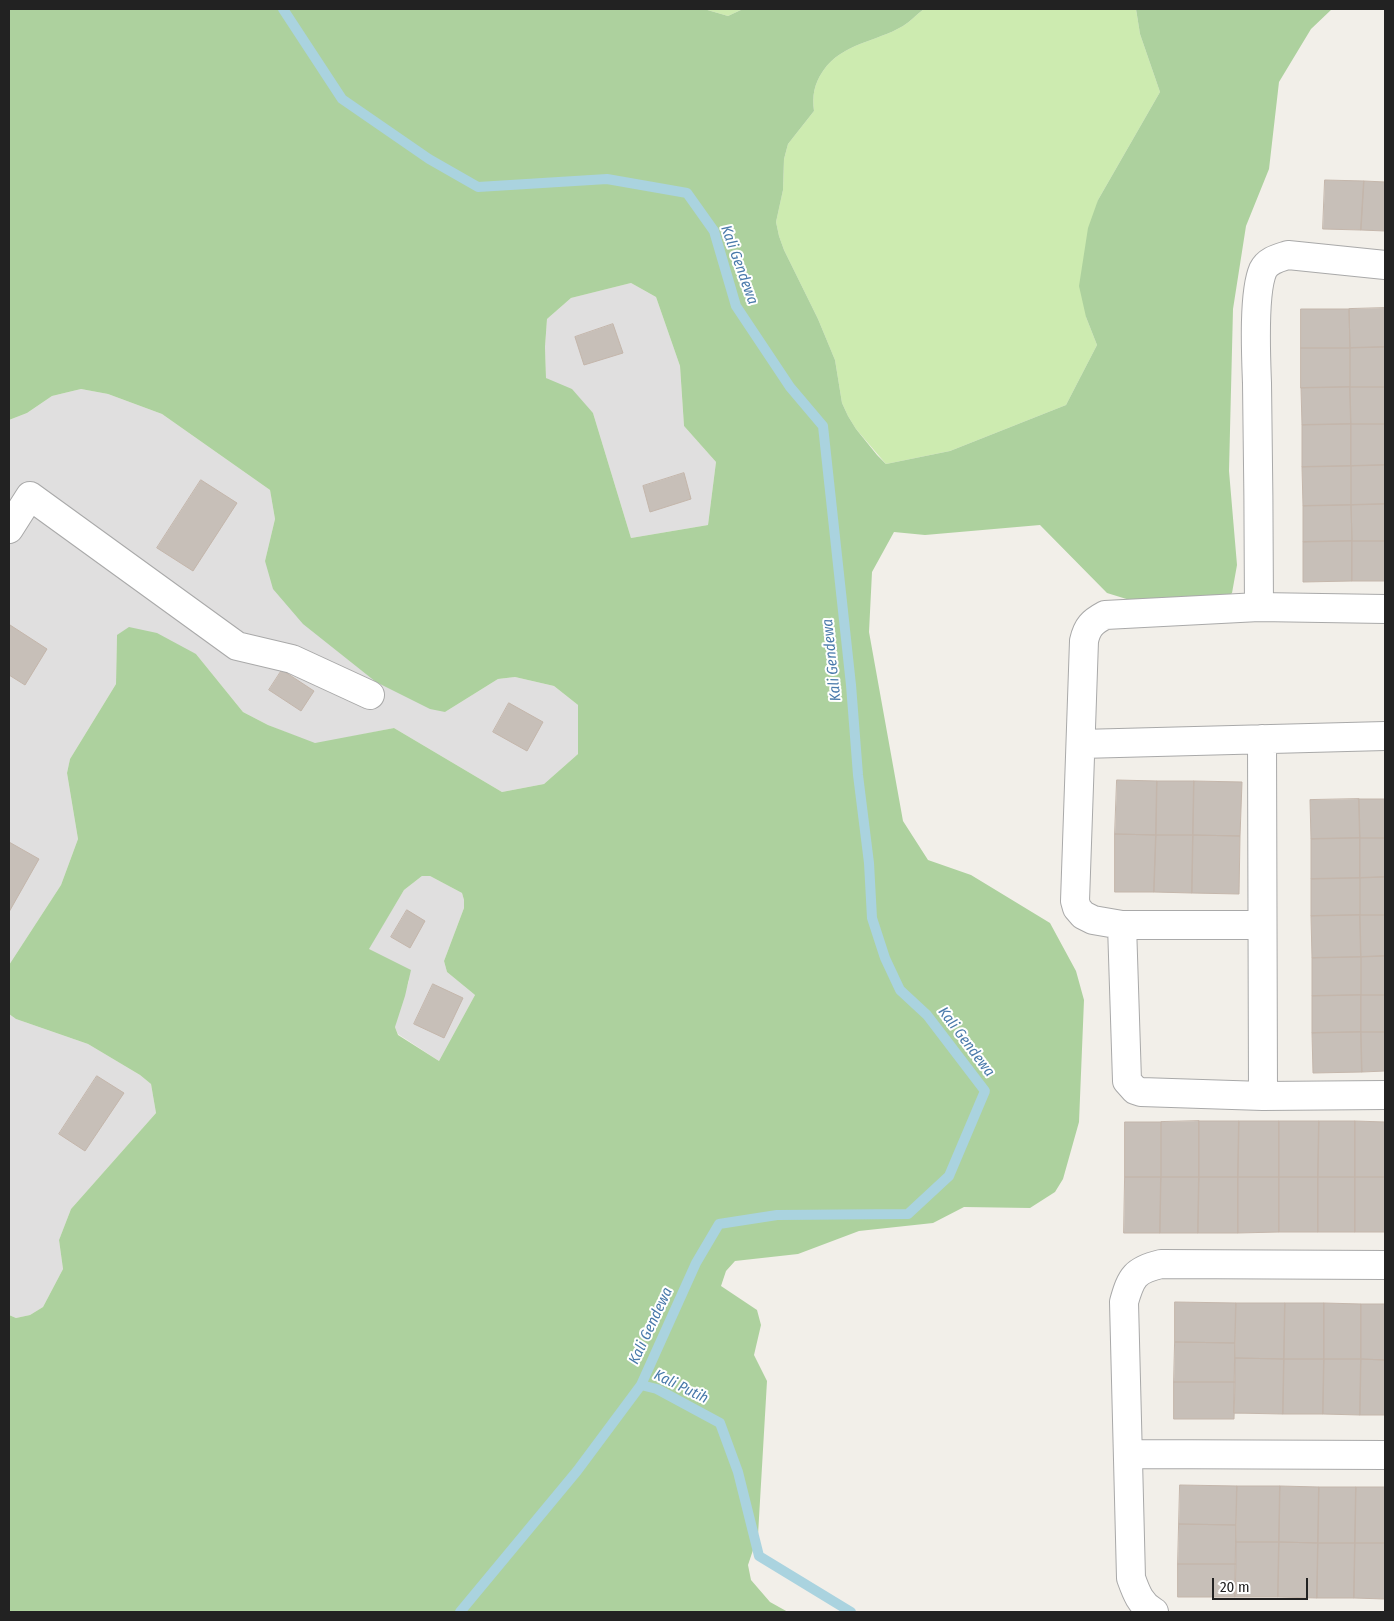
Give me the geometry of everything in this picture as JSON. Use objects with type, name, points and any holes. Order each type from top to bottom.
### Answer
[{"type":"street","points":[[1260,607],[1256,358],[1258,294],[1264,268],[1274,259],[1288,255],[1385,265]]},
{"type":"street","points":[[9,529],[30,496],[237,646],[292,659],[370,695]]},
{"type":"street","points":[[1262,925],[1122,925],[1093,920],[1083,915],[1077,908],[1075,901],[1084,642],[1087,630],[1094,621],[1105,615],[1260,607],[1385,609]]},
{"type":"street","points":[[1081,744],[1385,736]]},
{"type":"street","points":[[1262,739],[1263,1096]]},
{"type":"street","points":[[1122,925],[1127,1081],[1130,1086],[1141,1092],[1263,1096],[1385,1095]]},
{"type":"street","points":[[1154,1612],[1137,1596],[1131,1578],[1124,1302],[1129,1285],[1136,1274],[1146,1268],[1161,1264],[1385,1265]]},
{"type":"street","points":[[1128,1454],[1385,1455]]},
{"type":"shaded area","points":[[631,283],[656,297],[680,366],[684,426],[716,462],[708,525],[631,538],[593,413],[546,378],[545,347],[547,319],[571,298]]},
{"type":"shaded area","points":[[81,389],[108,394],[162,414],[270,490],[275,519],[265,561],[445,712],[498,679],[515,677],[554,686],[578,705],[578,754],[544,784],[502,792],[394,728],[315,744],[268,725],[243,712],[196,654],[117,635],[116,684],[70,759],[67,773],[78,839],[61,885],[9,965],[9,420],[27,413],[52,396]]},
{"type":"shaded area","points":[[422,876],[430,876],[462,893],[464,908],[444,961],[447,972],[475,995],[439,1061],[398,1034],[395,1027],[396,1019],[409,981],[368,949],[404,890]]},
{"type":"shaded area","points":[[9,1014],[16,1019],[88,1044],[140,1075],[151,1084],[156,1113],[71,1209],[59,1240],[63,1269],[43,1307],[30,1315],[16,1318],[9,1315]]},
{"type":"green space","points":[[9,9],[704,9],[728,16],[743,9],[924,9],[903,26],[840,54],[823,71],[814,90],[814,111],[788,144],[784,159],[783,190],[776,222],[784,250],[818,319],[835,360],[842,403],[856,429],[886,464],[950,451],[1066,405],[1097,345],[1086,317],[1079,286],[1088,228],[1098,200],[1160,92],[1140,34],[1136,9],[1332,9],[1311,29],[1279,82],[1269,169],[1246,226],[1233,309],[1229,471],[1237,565],[1232,593],[1221,602],[1133,601],[1107,593],[1040,525],[925,535],[894,532],[872,572],[869,632],[903,821],[928,860],[971,875],[1050,923],[1076,971],[1084,1000],[1079,1122],[1063,1179],[1055,1192],[1030,1208],[964,1207],[933,1223],[859,1231],[798,1254],[735,1261],[726,1271],[721,1286],[757,1310],[761,1325],[754,1355],[767,1381],[758,1535],[748,1565],[751,1580],[770,1602],[788,1612],[9,1612],[9,1315],[16,1318],[30,1315],[43,1307],[63,1269],[59,1240],[71,1209],[156,1113],[151,1084],[140,1075],[88,1044],[16,1019],[9,1014],[9,965],[61,885],[78,839],[67,773],[70,759],[116,684],[117,635],[129,627],[157,633],[196,654],[243,712],[268,725],[315,743],[394,728],[502,792],[544,784],[578,754],[578,705],[554,686],[515,677],[498,679],[445,712],[430,709],[376,682],[303,624],[273,589],[265,561],[275,519],[270,490],[162,414],[108,394],[81,389],[52,396],[27,413],[9,420]],"holes":[[[631,283],[656,297],[680,366],[684,426],[716,462],[708,525],[631,538],[593,413],[572,389],[546,378],[545,347],[547,319],[571,298]],[[422,876],[430,876],[462,893],[464,908],[444,961],[447,972],[475,995],[439,1061],[398,1035],[395,1027],[411,970],[369,949],[404,890]]]},
{"type":"green space","points":[[704,9],[743,9],[728,16]]},
{"type":"green space","points":[[924,9],[1136,9],[1140,34],[1160,92],[1098,200],[1086,317],[1097,345],[1066,405],[950,451],[886,464],[856,429],[842,403],[835,360],[818,319],[784,250],[776,222],[783,190],[784,159],[788,144],[814,111],[814,90],[823,71],[840,54],[903,26]]},
{"type":"building","points":[[1325,180],[1364,181],[1361,230],[1323,229]]},
{"type":"building","points":[[1364,181],[1385,182],[1385,231],[1361,230]]},
{"type":"building","points":[[1385,308],[1385,347],[1350,348],[1349,309]]},
{"type":"building","points":[[1301,309],[1349,309],[1350,348],[1301,348]]},
{"type":"building","points":[[613,324],[623,353],[584,365],[575,337]]},
{"type":"building","points":[[1385,347],[1385,387],[1350,387],[1350,348]]},
{"type":"building","points":[[1301,348],[1350,348],[1350,387],[1301,388]]},
{"type":"building","points":[[1350,387],[1351,424],[1302,425],[1301,388]]},
{"type":"building","points":[[1350,387],[1385,387],[1385,424],[1351,424]]},
{"type":"building","points":[[1351,424],[1351,466],[1302,467],[1302,425]]},
{"type":"building","points":[[1351,424],[1385,424],[1385,465],[1351,466]]},
{"type":"building","points":[[1385,465],[1385,504],[1351,505],[1351,466]]},
{"type":"building","points":[[1351,466],[1351,505],[1303,506],[1302,467]]},
{"type":"building","points":[[684,473],[691,499],[650,512],[643,486]]},
{"type":"building","points":[[201,480],[237,503],[193,571],[157,548]]},
{"type":"building","points":[[1385,504],[1385,541],[1352,541],[1351,505]]},
{"type":"building","points":[[1351,505],[1352,541],[1303,542],[1303,506]]},
{"type":"building","points":[[1352,541],[1352,581],[1303,582],[1303,542]]},
{"type":"building","points":[[1352,541],[1385,541],[1385,581],[1352,581]]},
{"type":"building","points":[[10,625],[47,649],[25,685],[9,675]]},
{"type":"building","points":[[282,670],[314,691],[301,711],[269,690]]},
{"type":"building","points":[[509,703],[543,722],[527,751],[493,732]]},
{"type":"building","points":[[1117,780],[1157,781],[1156,835],[1115,834]]},
{"type":"building","points":[[1157,781],[1194,781],[1193,835],[1156,835]]},
{"type":"building","points":[[1194,781],[1242,782],[1240,836],[1193,835]]},
{"type":"building","points":[[1359,799],[1360,838],[1311,839],[1310,800]]},
{"type":"building","points":[[1359,799],[1385,799],[1385,838],[1360,838]]},
{"type":"building","points":[[1115,834],[1156,835],[1154,892],[1115,892]]},
{"type":"building","points":[[1156,835],[1193,835],[1192,893],[1154,892]]},
{"type":"building","points":[[1193,835],[1240,836],[1239,894],[1192,893]]},
{"type":"building","points":[[1360,838],[1360,878],[1311,879],[1311,839]]},
{"type":"building","points":[[1360,838],[1385,838],[1385,877],[1360,878]]},
{"type":"building","points":[[9,842],[39,859],[9,912]]},
{"type":"building","points":[[1385,877],[1385,915],[1360,915],[1360,878]]},
{"type":"building","points":[[1360,878],[1360,915],[1311,916],[1311,879]]},
{"type":"building","points":[[407,910],[425,921],[410,948],[391,937]]},
{"type":"building","points":[[1360,915],[1361,957],[1312,958],[1311,916]]},
{"type":"building","points":[[1360,915],[1385,915],[1385,956],[1361,957]]},
{"type":"building","points":[[1385,956],[1385,995],[1361,995],[1361,957]]},
{"type":"building","points":[[1361,957],[1361,995],[1312,996],[1312,958]]},
{"type":"building","points":[[433,984],[463,998],[444,1038],[414,1024]]},
{"type":"building","points":[[1361,995],[1361,1032],[1312,1033],[1312,996]]},
{"type":"building","points":[[1361,995],[1385,995],[1385,1032],[1361,1032]]},
{"type":"building","points":[[1361,1032],[1362,1072],[1313,1073],[1312,1033]]},
{"type":"building","points":[[1361,1032],[1385,1032],[1385,1071],[1362,1072]]},
{"type":"building","points":[[97,1076],[124,1093],[85,1151],[59,1134]]},
{"type":"building","points":[[1199,1121],[1199,1177],[1161,1177],[1161,1122]]},
{"type":"building","points":[[1199,1121],[1239,1121],[1238,1177],[1199,1177]]},
{"type":"building","points":[[1239,1121],[1279,1121],[1279,1177],[1238,1177]]},
{"type":"building","points":[[1279,1121],[1319,1121],[1318,1177],[1279,1177]]},
{"type":"building","points":[[1319,1121],[1355,1121],[1355,1177],[1318,1177]]},
{"type":"building","points":[[1355,1121],[1385,1122],[1385,1177],[1355,1177]]},
{"type":"building","points":[[1125,1122],[1161,1122],[1161,1177],[1125,1177]]},
{"type":"building","points":[[1125,1177],[1161,1177],[1160,1233],[1124,1233]]},
{"type":"building","points":[[1161,1177],[1199,1177],[1198,1233],[1160,1233]]},
{"type":"building","points":[[1199,1177],[1238,1177],[1238,1233],[1198,1233]]},
{"type":"building","points":[[1238,1177],[1279,1177],[1279,1232],[1238,1233]]},
{"type":"building","points":[[1279,1177],[1318,1177],[1318,1232],[1279,1232]]},
{"type":"building","points":[[1318,1177],[1355,1177],[1355,1232],[1318,1232]]},
{"type":"building","points":[[1355,1177],[1385,1177],[1385,1232],[1355,1232]]},
{"type":"building","points":[[1175,1302],[1236,1303],[1235,1343],[1175,1342]]},
{"type":"building","points":[[1236,1303],[1285,1303],[1284,1359],[1235,1358]]},
{"type":"building","points":[[1285,1303],[1324,1303],[1324,1359],[1284,1359]]},
{"type":"building","points":[[1324,1303],[1361,1304],[1361,1359],[1324,1359]]},
{"type":"building","points":[[1361,1304],[1385,1304],[1385,1360],[1361,1359]]},
{"type":"building","points":[[1175,1342],[1235,1343],[1235,1382],[1174,1382]]},
{"type":"building","points":[[1235,1358],[1284,1359],[1283,1414],[1234,1413]]},
{"type":"building","points":[[1284,1359],[1324,1359],[1323,1414],[1283,1414]]},
{"type":"building","points":[[1324,1359],[1361,1359],[1360,1415],[1323,1414]]},
{"type":"building","points":[[1361,1359],[1385,1360],[1385,1415],[1360,1415]]},
{"type":"building","points":[[1174,1382],[1235,1382],[1234,1419],[1174,1419]]},
{"type":"building","points":[[1180,1485],[1237,1486],[1236,1525],[1179,1524]]},
{"type":"building","points":[[1237,1486],[1280,1486],[1279,1542],[1236,1542]]},
{"type":"building","points":[[1280,1486],[1319,1487],[1318,1543],[1279,1542]]},
{"type":"building","points":[[1319,1487],[1356,1487],[1355,1543],[1318,1543]]},
{"type":"building","points":[[1356,1487],[1385,1487],[1385,1543],[1355,1543]]},
{"type":"building","points":[[1179,1524],[1236,1525],[1236,1564],[1178,1564]]},
{"type":"building","points":[[1236,1542],[1279,1542],[1278,1597],[1235,1597]]},
{"type":"building","points":[[1279,1542],[1318,1543],[1317,1598],[1278,1597]]},
{"type":"building","points":[[1318,1543],[1355,1543],[1354,1598],[1317,1598]]},
{"type":"building","points":[[1355,1543],[1385,1543],[1385,1599],[1354,1598]]},
{"type":"building","points":[[1178,1564],[1236,1564],[1235,1597],[1178,1597]]},
{"type":"waterway","name":"Kali Gendewa","points":[[283,9],[342,99],[429,159],[478,187],[607,179],[687,193],[714,231],[736,306],[790,387],[823,426],[851,685],[858,775],[869,863],[872,918],[885,958],[900,990],[927,1015],[985,1091],[949,1176],[908,1214],[777,1215],[719,1224],[696,1263],[641,1385]]},
{"type":"waterway","name":"Kali Putih","points":[[460,1612],[577,1471],[641,1385],[657,1389],[720,1423],[738,1472],[759,1556],[851,1612]]}]
